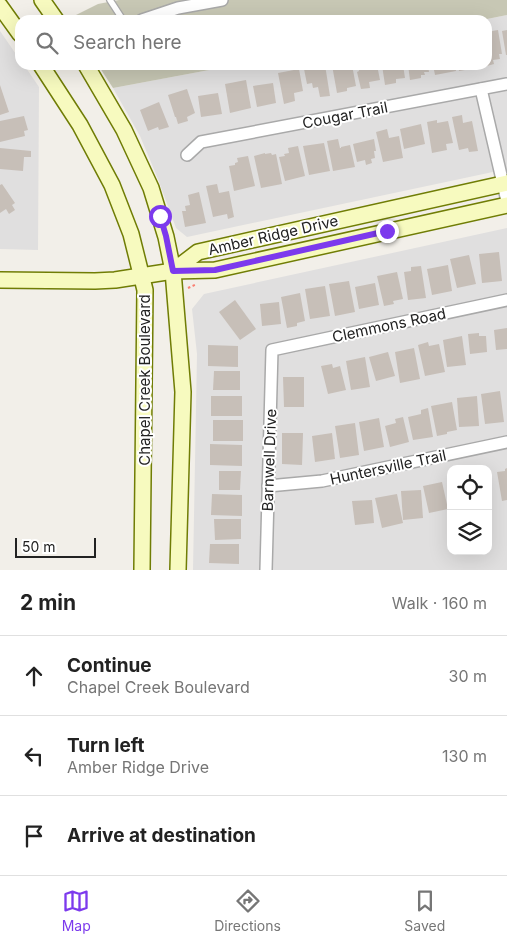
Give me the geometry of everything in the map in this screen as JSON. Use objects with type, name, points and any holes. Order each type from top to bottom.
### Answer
[{"type":"main road","points":[[42,0],[52,15]]},
{"type":"main road","points":[[0,6],[15,27]]},
{"type":"main road","name":"Chapel Creek Boulevard","points":[[44,70],[80,125],[112,185],[127,221],[145,290],[142,570]]},
{"type":"main road","name":"Chapel Creek Boulevard","points":[[89,70],[124,130],[151,188],[166,236],[173,271],[183,392],[178,570]]},
{"type":"main road","name":"Amber Ridge Drive","points":[[173,271],[198,252],[505,184]]},
{"type":"main road","name":"Amber Ridge Drive","points":[[173,271],[215,270],[507,205]]},
{"type":"main road","points":[[0,280],[115,280],[173,271]]},
{"type":"street","points":[[157,15],[178,8],[222,0]]},
{"type":"street","name":"Cougar Trail","points":[[187,155],[201,142],[507,84]]},
{"type":"street","points":[[481,89],[505,184],[507,201]]},
{"type":"street","name":"Clemmons Road","points":[[272,350],[507,300]]},
{"type":"street","name":"Barnwell Drive","points":[[266,570],[272,350]]},
{"type":"street","name":"Huntersville Trail","points":[[268,486],[322,481],[507,442]]},
{"type":"lane","points":[[110,0],[120,15]]},
{"type":"shaded area","points":[[119,0],[507,0],[507,15],[492,18],[492,15],[76,15],[98,4]]},
{"type":"shaded area","points":[[507,15],[507,169],[187,237],[176,228],[140,136],[113,88],[209,70],[492,70],[492,18]]},
{"type":"shaded area","points":[[0,31],[15,53],[15,70],[27,70],[39,87],[38,250],[0,249]]},
{"type":"shaded area","points":[[101,70],[209,70],[113,88]]},
{"type":"shaded area","points":[[507,228],[507,570],[193,570],[197,354],[192,309],[204,294]]},
{"type":"building","points":[[498,30],[502,54],[499,54],[500,59],[493,60],[494,64],[492,65],[492,31]]},
{"type":"building","points":[[507,30],[507,55],[506,55],[502,31]]},
{"type":"building","points":[[299,70],[303,91],[294,93],[295,101],[284,104],[278,73]]},
{"type":"building","points":[[304,70],[326,70],[330,96],[320,97],[318,87],[313,88],[312,83],[307,84]]},
{"type":"building","points":[[333,70],[353,70],[356,86],[347,88],[347,91],[337,93]]},
{"type":"building","points":[[378,70],[380,80],[369,82],[370,88],[361,89],[357,72]]},
{"type":"building","points":[[383,70],[404,70],[405,78],[396,79],[396,83],[385,85]]},
{"type":"building","points":[[409,70],[429,70],[429,72],[424,72],[425,75],[421,75],[421,78],[410,80]]},
{"type":"building","points":[[434,70],[456,70],[456,71],[435,75]]},
{"type":"building","points":[[246,80],[251,108],[230,113],[225,84]]},
{"type":"building","points":[[273,83],[276,103],[257,107],[253,86]]},
{"type":"building","points":[[0,85],[9,112],[0,115]]},
{"type":"building","points":[[187,89],[195,113],[187,117],[188,121],[178,124],[168,95]]},
{"type":"building","points":[[218,93],[222,114],[201,117],[198,96]]},
{"type":"building","points":[[159,102],[169,127],[159,130],[158,127],[148,131],[140,110]]},
{"type":"building","points":[[462,115],[463,123],[472,121],[478,151],[469,152],[468,148],[459,150],[452,117]]},
{"type":"building","points":[[24,116],[28,130],[24,131],[25,136],[0,142],[0,121]]},
{"type":"building","points":[[437,120],[437,123],[448,121],[453,143],[446,144],[447,150],[432,153],[427,122]]},
{"type":"building","points":[[421,124],[425,144],[404,149],[400,129]]},
{"type":"building","points":[[387,129],[389,138],[399,136],[403,158],[383,162],[376,132]]},
{"type":"building","points":[[338,139],[340,148],[350,145],[355,167],[333,171],[327,141]]},
{"type":"building","points":[[374,139],[376,151],[374,151],[375,158],[371,159],[372,163],[366,165],[365,160],[357,162],[353,144]]},
{"type":"building","points":[[324,143],[330,171],[309,175],[303,146]]},
{"type":"building","points":[[298,146],[305,176],[285,181],[279,157],[289,153],[288,148]]},
{"type":"building","points":[[0,148],[31,151],[31,157],[24,157],[23,171],[0,169]]},
{"type":"building","points":[[265,153],[276,154],[282,184],[261,188],[254,156]]},
{"type":"building","points":[[248,156],[255,186],[234,191],[229,166],[235,165],[238,162],[237,158]]},
{"type":"building","points":[[2,184],[15,203],[12,205],[15,210],[9,214],[6,209],[0,213],[0,185]]},
{"type":"building","points":[[217,184],[219,193],[229,191],[234,217],[228,219],[227,214],[213,217],[206,186]]},
{"type":"building","points":[[199,192],[206,223],[185,227],[182,211],[186,211],[185,206],[190,205],[188,195]]},
{"type":"building","points":[[499,252],[502,281],[482,283],[479,254]]},
{"type":"building","points":[[469,255],[476,284],[457,288],[450,259]]},
{"type":"building","points":[[448,265],[452,291],[432,295],[427,269]]},
{"type":"building","points":[[421,266],[426,298],[408,300],[404,272],[411,271],[411,267]]},
{"type":"building","points":[[397,272],[403,299],[393,301],[394,304],[384,306],[377,276]]},
{"type":"building","points":[[349,281],[355,312],[335,316],[329,284]]},
{"type":"building","points":[[375,283],[379,305],[359,309],[355,287]]},
{"type":"building","points":[[325,286],[330,316],[310,319],[305,289]]},
{"type":"building","points":[[300,293],[305,321],[297,323],[297,326],[287,328],[281,297]]},
{"type":"building","points":[[235,300],[256,329],[240,340],[219,312]]},
{"type":"building","points":[[279,302],[281,324],[262,326],[260,304]]},
{"type":"building","points":[[507,328],[507,349],[496,350],[494,330]]},
{"type":"building","points":[[479,333],[479,336],[486,336],[487,352],[470,354],[468,334]]},
{"type":"building","points":[[462,336],[466,365],[447,367],[443,340]]},
{"type":"building","points":[[428,342],[429,346],[439,344],[445,372],[425,376],[418,345]]},
{"type":"building","points":[[208,345],[238,346],[238,367],[208,366]]},
{"type":"building","points":[[414,348],[420,379],[400,383],[395,352]]},
{"type":"building","points":[[388,352],[395,376],[376,381],[369,357]]},
{"type":"building","points":[[365,357],[370,387],[351,390],[346,361]]},
{"type":"building","points":[[332,364],[333,368],[340,366],[346,390],[328,394],[321,366]]},
{"type":"building","points":[[214,371],[240,371],[240,390],[213,390]]},
{"type":"building","points":[[283,377],[304,377],[304,407],[284,407]]},
{"type":"building","points":[[500,391],[504,422],[485,424],[481,394]]},
{"type":"building","points":[[211,396],[242,396],[242,416],[211,416]]},
{"type":"building","points":[[477,396],[479,426],[459,427],[457,398]]},
{"type":"building","points":[[452,402],[457,430],[437,436],[431,406]]},
{"type":"building","points":[[428,408],[433,437],[413,440],[408,417],[421,414],[421,410]]},
{"type":"building","points":[[403,417],[409,442],[390,447],[385,426],[396,423],[395,419]]},
{"type":"building","points":[[379,418],[384,447],[364,451],[359,422]]},
{"type":"building","points":[[213,420],[243,420],[243,441],[213,441]]},
{"type":"building","points":[[355,423],[359,455],[340,458],[335,426]]},
{"type":"building","points":[[282,433],[303,433],[302,465],[282,464]]},
{"type":"building","points":[[332,433],[335,459],[315,462],[312,436]]},
{"type":"building","points":[[210,444],[242,445],[242,466],[210,465]]},
{"type":"building","points":[[507,468],[507,500],[502,501],[497,472],[505,471]]},
{"type":"building","points":[[219,471],[241,471],[240,490],[219,490]]},
{"type":"building","points":[[442,482],[447,509],[429,513],[423,486]]},
{"type":"building","points":[[421,490],[423,518],[403,520],[401,491]]},
{"type":"building","points":[[212,494],[242,495],[242,516],[211,515]]},
{"type":"building","points":[[397,494],[403,523],[382,528],[375,498]]},
{"type":"building","points":[[372,500],[374,523],[355,525],[352,501]]},
{"type":"building","points":[[214,519],[241,519],[241,539],[215,540]]},
{"type":"building","points":[[210,544],[239,544],[239,564],[209,563]]},
{"type":"route","points":[[160,216],[173,271],[215,270],[387,231]]}]
